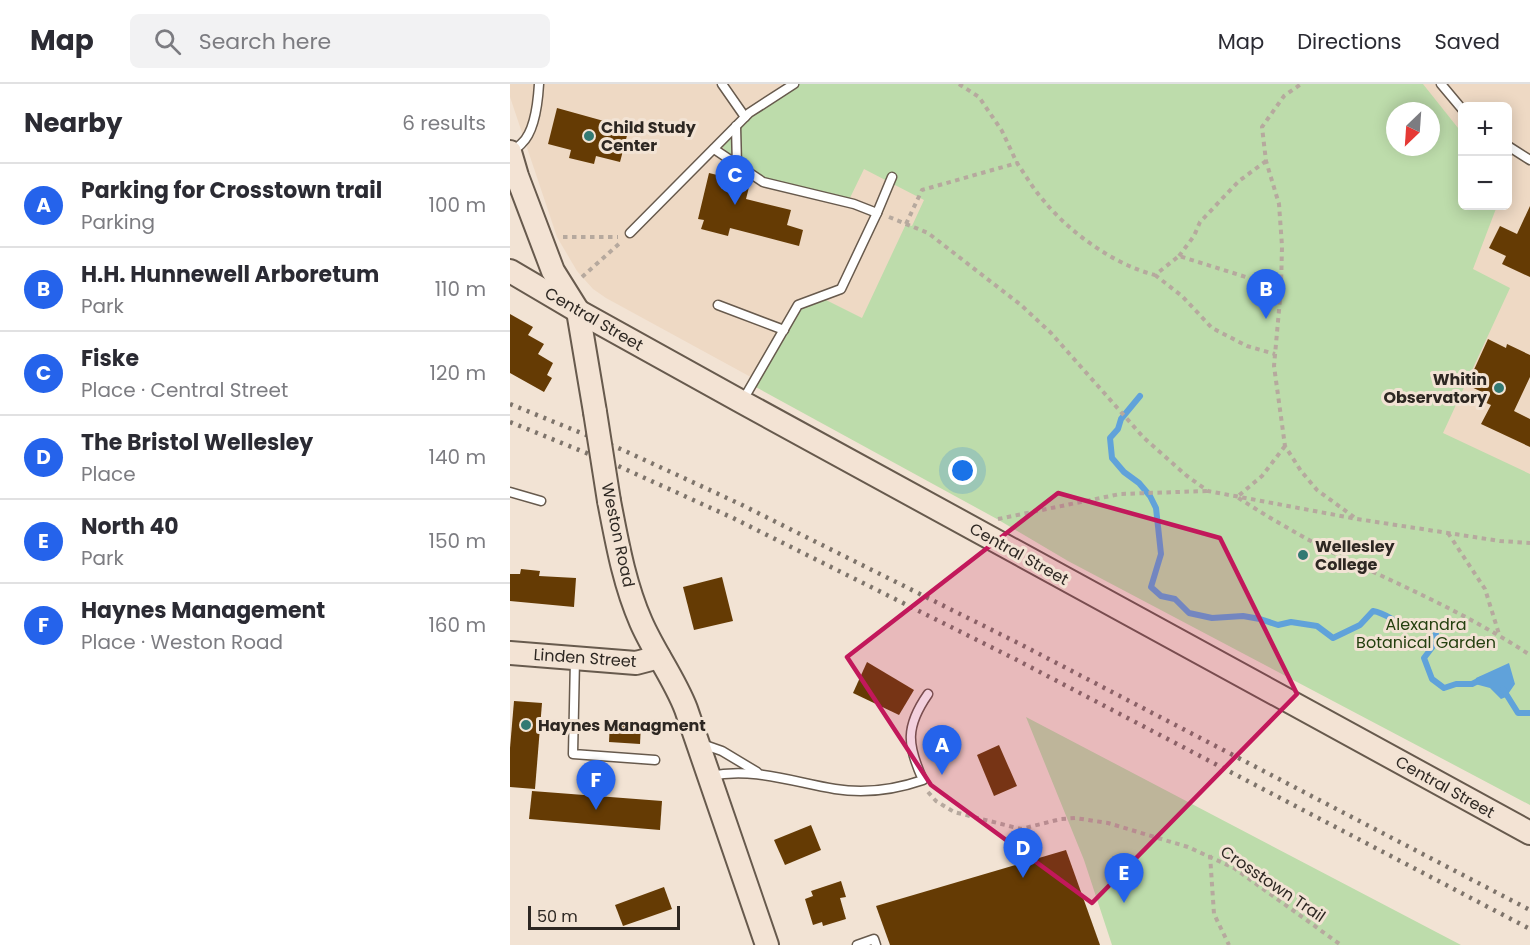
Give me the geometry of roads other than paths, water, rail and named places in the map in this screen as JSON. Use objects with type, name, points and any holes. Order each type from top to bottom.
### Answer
[{"type":"main road","name":"Weston Road","points":[[510,152],[517,177],[553,271],[578,311],[609,501],[625,578],[641,621],[680,694],[767,945]]},
{"type":"main road","points":[[510,203],[517,177]]},
{"type":"main road","name":"Central Street","points":[[510,271],[742,402],[1530,833]]},
{"type":"main road","name":"Linden Street","points":[[510,653],[636,663],[659,657]]},
{"type":"lane","points":[[510,152],[522,144],[527,136],[537,106],[539,84]]},
{"type":"lane","points":[[722,84],[745,117]]},
{"type":"lane","points":[[630,233],[745,117],[760,104],[794,84]]},
{"type":"lane","points":[[1441,84],[1458,104]]},
{"type":"lane","points":[[736,126],[737,166]]},
{"type":"lane","points":[[714,149],[763,182],[854,204],[877,213]]},
{"type":"lane","points":[[1512,149],[1530,160]]},
{"type":"lane","points":[[742,402],[798,305],[841,289],[892,177]]},
{"type":"lane","points":[[718,305],[784,330]]},
{"type":"lane","points":[[510,492],[541,501]]},
{"type":"lane","points":[[575,658],[573,754],[656,760]]},
{"type":"lane","points":[[709,776],[736,772],[854,791],[885,790],[923,780],[913,759],[910,740],[915,716],[928,694]]},
{"type":"lane","points":[[697,742],[722,751],[763,775]]},
{"type":"lane","points":[[857,945],[874,939],[876,945]]},
{"type":"water","points":[[1509,663],[1515,684],[1506,697],[1501,699],[1490,688],[1475,684],[1476,678]]},
{"type":"waterway","points":[[1140,396],[1121,419],[1118,429],[1110,438],[1112,458],[1124,472],[1139,483],[1156,508],[1161,554],[1151,587],[1161,596],[1175,599],[1189,613],[1212,618],[1243,616],[1278,625],[1291,622],[1317,626],[1333,638],[1360,625],[1373,611],[1410,627],[1434,622],[1437,641],[1424,658],[1432,679],[1444,688],[1456,684],[1472,684],[1482,679]]},
{"type":"waterway","points":[[1503,689],[1518,713],[1530,713]]},
{"type":"railway","points":[[510,404],[623,450],[740,504],[1022,645],[1530,910]]},
{"type":"railway","points":[[510,422],[616,465],[733,518],[1015,659],[1530,929]]},
{"type":"place","name":"Child Study Center","points":[[589,136]]},
{"type":"place","name":"Fiske","points":[[735,205]]},
{"type":"place","name":"H.H. Hunnewell Arboretum","points":[[1266,319]]},
{"type":"place","name":"Whitin Observatory","points":[[1499,388]]},
{"type":"place","name":"Wellesley College","points":[[1303,555]]},
{"type":"place","name":"Haynes Managment","points":[[526,725]]},
{"type":"place","name":"Parking for Crosstown trail","points":[[942,775]]},
{"type":"place","name":"Haynes Management","points":[[596,810]]},
{"type":"place","name":"The Bristol Wellesley","points":[[1023,878]]},
{"type":"place","name":"North 40","points":[[1124,903]]},
{"type":"park label","name":"Alexandra Botanical Garden","points":[[1426,633]]}]
